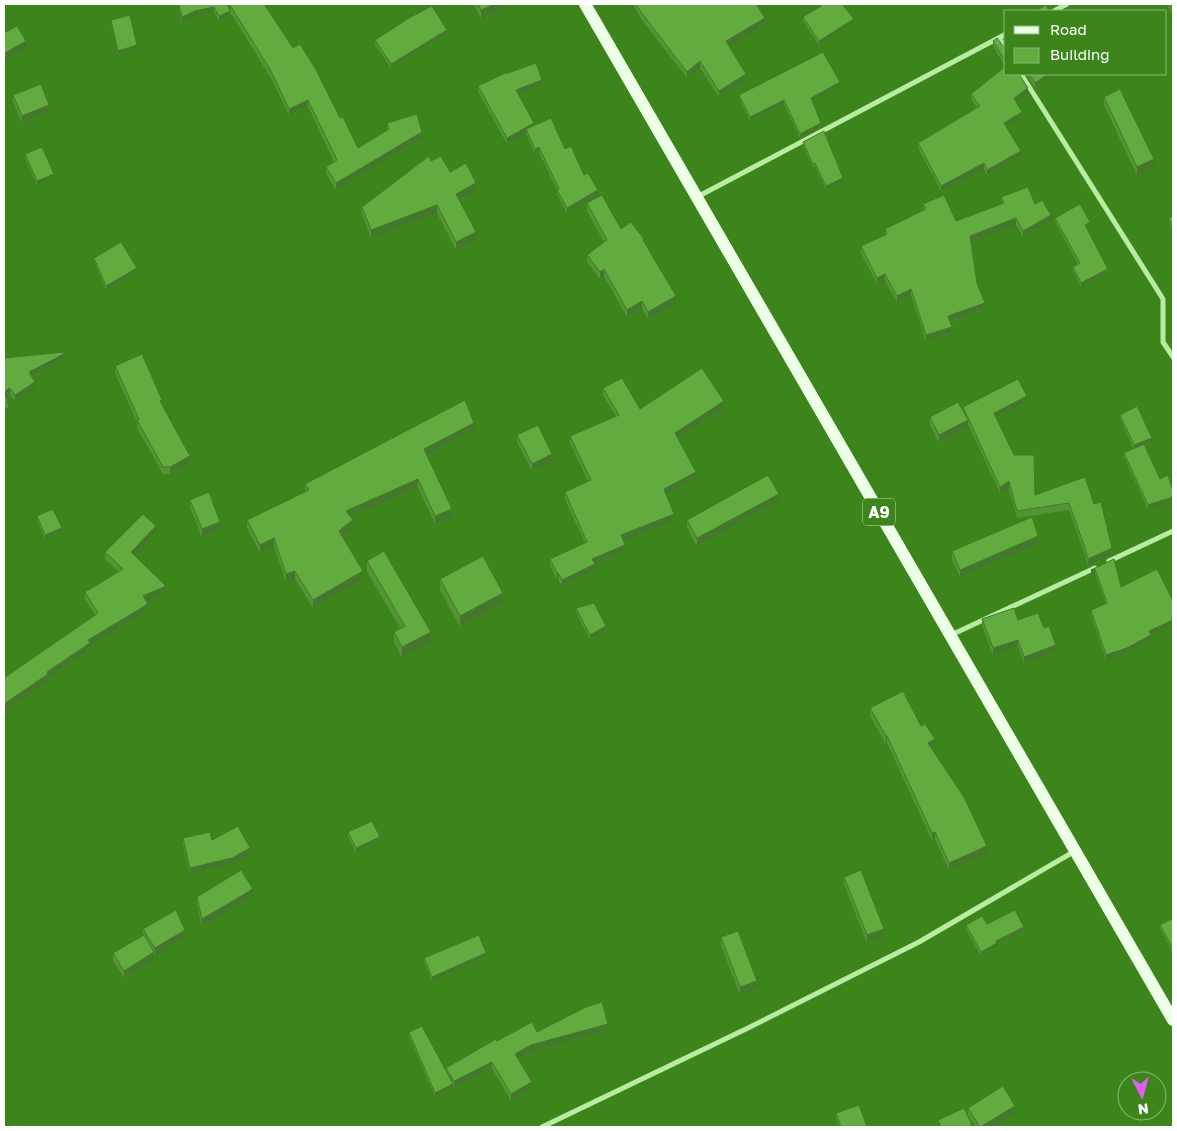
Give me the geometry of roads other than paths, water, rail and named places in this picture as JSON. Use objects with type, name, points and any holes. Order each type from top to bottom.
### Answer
[{"type":"main road","name":"A9","points":[[585,4],[1173,1020]]},
{"type":"street","points":[[1056,10],[1067,4]]},
{"type":"street","points":[[697,198],[1004,35]]},
{"type":"street","points":[[999,38],[1004,46]]},
{"type":"street","points":[[1023,75],[1163,299],[1164,342],[1173,357]]},
{"type":"street","points":[[950,635],[1173,531]]},
{"type":"street","points":[[542,1127],[748,1028],[919,942],[1076,851]]}]
